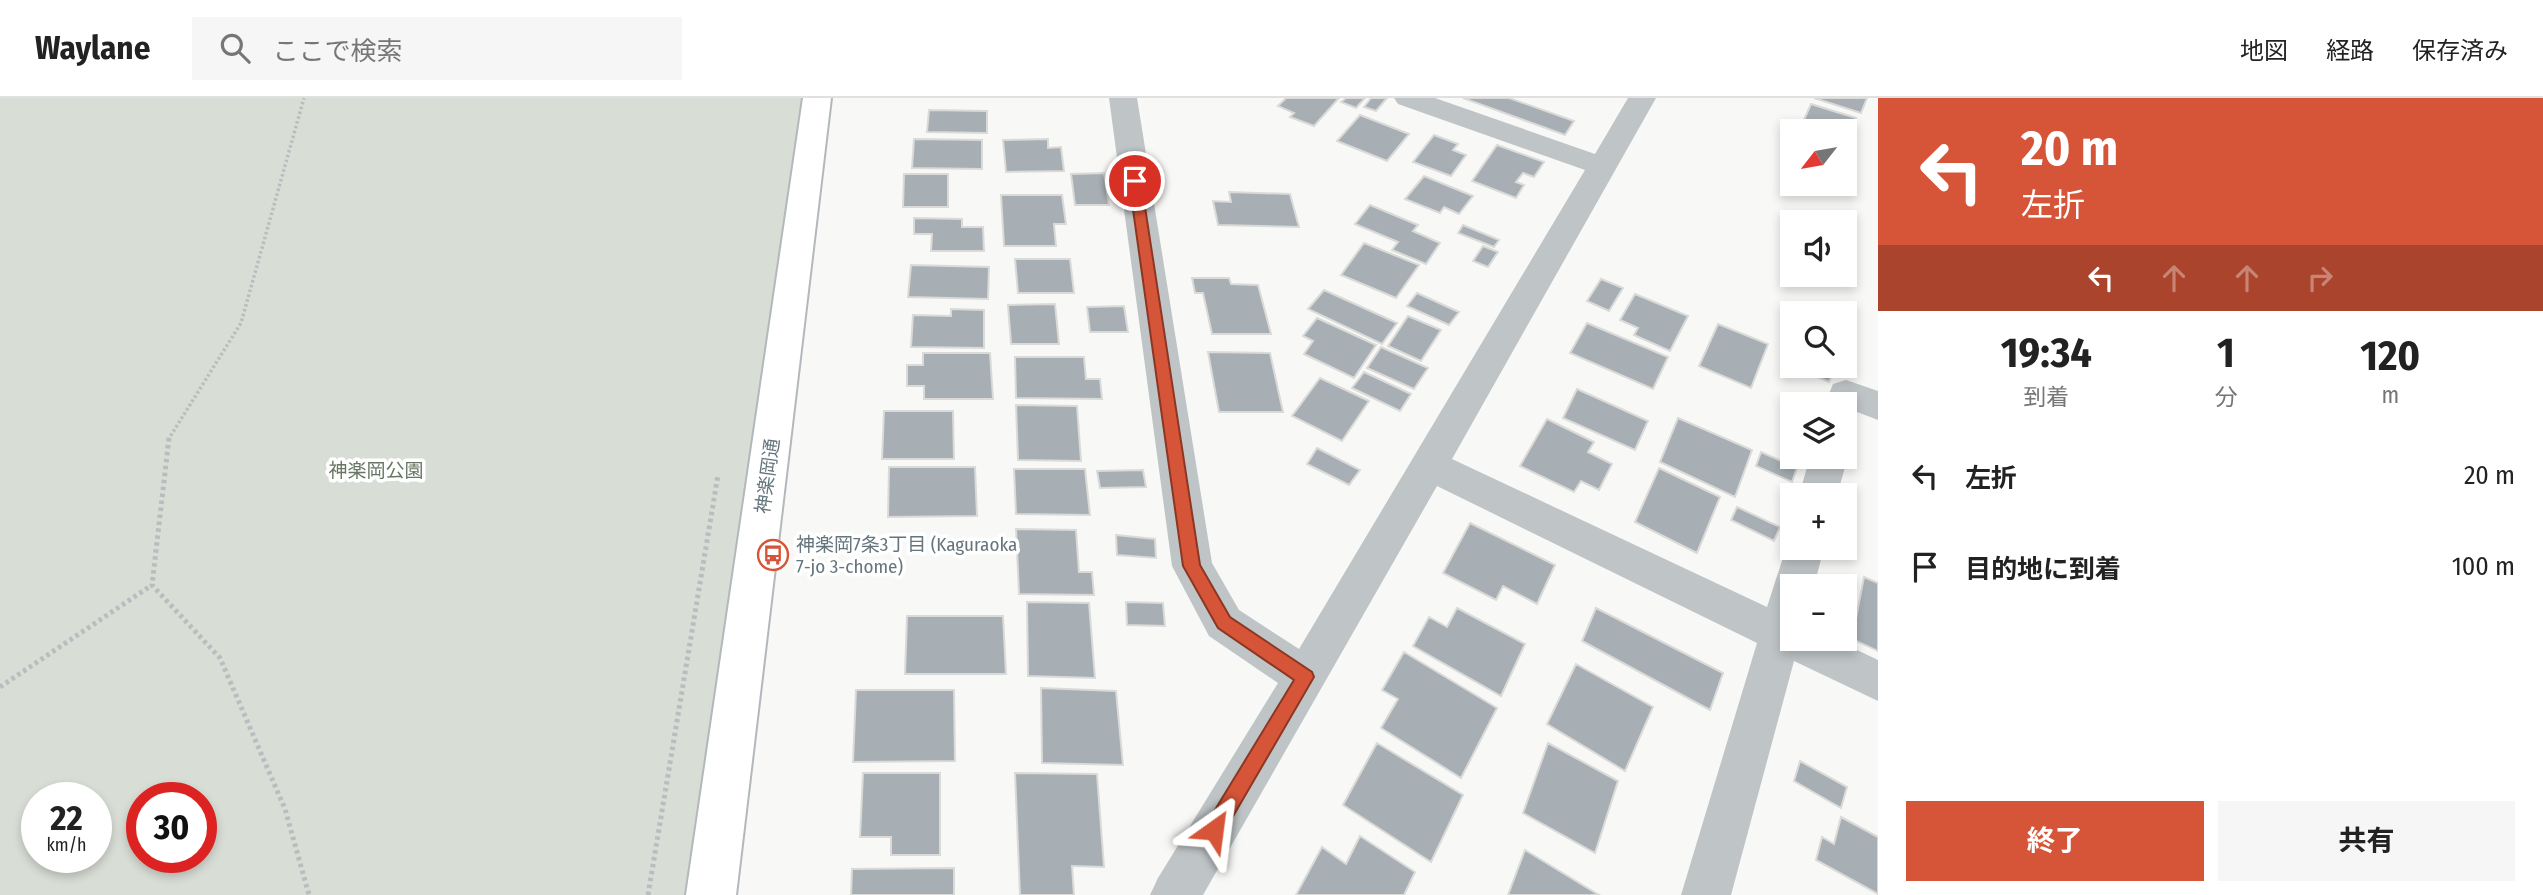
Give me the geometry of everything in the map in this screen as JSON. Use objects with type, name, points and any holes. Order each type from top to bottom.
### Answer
[{"type":"street","name":"神楽岡通","points":[[711,895],[817,98]]},
{"type":"street","points":[[1123,98],[1192,566],[1224,623],[1306,677]]},
{"type":"street","points":[[1409,98],[1601,166]]},
{"type":"street","points":[[1175,895],[1306,677],[1642,98]]},
{"type":"street","points":[[1857,397],[1878,406]]},
{"type":"street","points":[[1429,465],[1780,611]]},
{"type":"street","points":[[1706,895],[1780,634]]},
{"type":"street","points":[[1837,651],[1878,681]]},
{"type":"path","points":[[304,98],[293,127],[241,323],[167,442],[152,585],[220,658],[285,809],[309,895]]},
{"type":"path","points":[[648,895],[720,467]]},
{"type":"path","points":[[0,687],[152,585]]},
{"type":"green space","name":"神楽岡公園","points":[[0,98],[805,98],[689,895],[0,895]]},
{"type":"building","points":[[1286,98],[1339,98],[1314,126],[1290,117],[1294,113],[1278,106]]},
{"type":"building","points":[[1346,98],[1365,98],[1356,108],[1341,102]]},
{"type":"building","points":[[1371,98],[1387,98],[1376,111],[1364,107]]},
{"type":"building","points":[[1463,98],[1509,98],[1574,121],[1565,135]]},
{"type":"building","points":[[1814,98],[1867,98],[1861,113]]},
{"type":"building","points":[[1811,104],[1856,118],[1856,119],[1804,119]]},
{"type":"building","points":[[929,110],[987,111],[987,133],[927,132]]},
{"type":"building","points":[[1360,115],[1409,134],[1387,161],[1337,141]]},
{"type":"building","points":[[1434,135],[1458,144],[1453,150],[1466,155],[1451,176],[1413,162]]},
{"type":"building","points":[[914,139],[982,140],[982,169],[912,168]]},
{"type":"building","points":[[1048,139],[1048,148],[1061,147],[1064,171],[1006,172],[1003,140]]},
{"type":"building","points":[[1497,145],[1544,162],[1534,177],[1523,173],[1516,182],[1524,185],[1516,198],[1472,181]]},
{"type":"building","points":[[1104,173],[1109,205],[1075,205],[1071,174]]},
{"type":"building","points":[[904,174],[948,174],[948,207],[903,207]]},
{"type":"building","points":[[1424,176],[1473,196],[1459,214],[1444,207],[1440,213],[1405,199]]},
{"type":"building","points":[[1229,192],[1290,194],[1299,227],[1218,225],[1213,201],[1231,202]]},
{"type":"building","points":[[1001,195],[1062,195],[1066,224],[1054,224],[1056,246],[1004,246]]},
{"type":"building","points":[[1370,205],[1418,225],[1413,231],[1440,243],[1426,264],[1392,250],[1398,242],[1355,224]]},
{"type":"building","points":[[914,218],[962,219],[962,227],[983,227],[984,251],[931,251],[932,234],[914,234]]},
{"type":"building","points":[[1463,225],[1499,240],[1494,247],[1458,233]]},
{"type":"building","points":[[1364,243],[1419,265],[1396,298],[1341,275]]},
{"type":"building","points":[[1483,246],[1498,252],[1488,267],[1473,261]]},
{"type":"building","points":[[1015,259],[1070,259],[1074,293],[1018,293]]},
{"type":"building","points":[[911,265],[989,267],[988,299],[908,297]]},
{"type":"building","points":[[1192,278],[1229,278],[1231,284],[1258,285],[1271,334],[1212,334],[1203,293],[1195,293]]},
{"type":"building","points":[[1601,279],[1623,288],[1609,311],[1587,301]]},
{"type":"building","points":[[1324,290],[1397,323],[1382,344],[1308,309]]},
{"type":"building","points":[[1417,293],[1459,312],[1449,325],[1407,306]]},
{"type":"building","points":[[1635,294],[1688,316],[1670,351],[1634,335],[1638,328],[1620,320]]},
{"type":"building","points":[[1055,304],[1059,344],[1011,344],[1008,305]]},
{"type":"building","points":[[1124,306],[1128,332],[1090,332],[1087,307]]},
{"type":"building","points":[[951,309],[984,310],[984,348],[911,347],[913,315],[951,316]]},
{"type":"building","points":[[1408,316],[1441,330],[1421,361],[1388,346]]},
{"type":"building","points":[[1317,318],[1376,345],[1354,378],[1304,354],[1313,341],[1303,336]]},
{"type":"building","points":[[1587,323],[1668,357],[1653,389],[1570,353]]},
{"type":"building","points":[[1718,324],[1768,344],[1751,388],[1699,366]]},
{"type":"building","points":[[1381,347],[1428,368],[1414,389],[1367,368]]},
{"type":"building","points":[[1208,352],[1270,353],[1283,412],[1219,412]]},
{"type":"building","points":[[923,353],[990,353],[993,399],[924,399],[924,386],[907,386],[907,365],[923,365]]},
{"type":"building","points":[[1015,357],[1084,357],[1086,379],[1100,379],[1102,399],[1016,398]]},
{"type":"building","points":[[1364,372],[1411,394],[1400,411],[1352,388]]},
{"type":"building","points":[[1320,378],[1369,401],[1342,441],[1292,416]]},
{"type":"building","points":[[1577,389],[1648,421],[1635,450],[1563,418]]},
{"type":"building","points":[[1016,405],[1077,406],[1081,461],[1018,460]]},
{"type":"building","points":[[884,411],[953,411],[954,459],[882,459]]},
{"type":"building","points":[[1678,418],[1752,450],[1735,497],[1660,462]]},
{"type":"building","points":[[1547,419],[1594,442],[1588,452],[1612,464],[1599,490],[1581,481],[1574,492],[1520,466]]},
{"type":"building","points":[[1317,448],[1360,470],[1349,485],[1307,464]]},
{"type":"building","points":[[1761,452],[1780,460],[1780,469],[1797,469],[1792,482],[1756,466]]},
{"type":"building","points":[[889,467],[975,467],[977,516],[888,517]]},
{"type":"building","points":[[1659,468],[1720,497],[1697,553],[1635,522]]},
{"type":"building","points":[[1014,469],[1085,469],[1090,515],[1016,514]]},
{"type":"building","points":[[1143,470],[1146,487],[1100,488],[1097,471]]},
{"type":"building","points":[[1737,507],[1780,527],[1774,541],[1731,520]]},
{"type":"building","points":[[1470,523],[1555,565],[1537,604],[1503,586],[1496,600],[1443,573]]},
{"type":"building","points":[[1016,529],[1076,530],[1079,572],[1092,572],[1094,595],[1019,594]]},
{"type":"building","points":[[1116,535],[1155,539],[1156,558],[1117,555]]},
{"type":"building","points":[[1864,577],[1878,583],[1878,651],[1857,641],[1857,613]]},
{"type":"building","points":[[1027,602],[1089,603],[1095,678],[1028,676]]},
{"type":"building","points":[[1126,602],[1163,603],[1165,626],[1127,625]]},
{"type":"building","points":[[1457,608],[1525,644],[1501,696],[1413,646],[1429,617],[1447,627]]},
{"type":"building","points":[[1596,608],[1723,673],[1710,710],[1582,641]]},
{"type":"building","points":[[907,616],[1003,616],[1006,674],[905,674]]},
{"type":"building","points":[[1404,652],[1497,708],[1461,778],[1381,728],[1398,699],[1382,690]]},
{"type":"building","points":[[1576,664],[1653,707],[1625,771],[1547,724]]},
{"type":"building","points":[[1041,688],[1116,691],[1123,765],[1042,763]]},
{"type":"building","points":[[856,690],[954,690],[955,761],[853,762]]},
{"type":"building","points":[[1377,743],[1463,795],[1431,862],[1343,805]]},
{"type":"building","points":[[1548,743],[1618,781],[1595,853],[1523,813]]},
{"type":"building","points":[[1800,761],[1847,787],[1841,808],[1794,781]]},
{"type":"building","points":[[863,773],[940,773],[940,855],[891,855],[891,837],[860,837]]},
{"type":"building","points":[[1015,773],[1097,774],[1104,867],[1072,866],[1074,895],[1020,895]]},
{"type":"building","points":[[1841,817],[1878,837],[1878,894],[1816,860],[1822,837],[1834,844]]},
{"type":"building","points":[[1360,836],[1415,872],[1404,895],[1296,895],[1322,847],[1346,864]]},
{"type":"building","points":[[1525,850],[1599,895],[1508,895]]},
{"type":"building","points":[[954,868],[954,895],[851,895],[852,869]]},
{"type":"place","name":"神楽岡7条3丁目 (Kaguraoka 7-jo 3-chome)","points":[[773,555]]},
{"type":"route","points":[[1135,181],[1192,566],[1224,623],[1306,677],[1214,830]]}]
